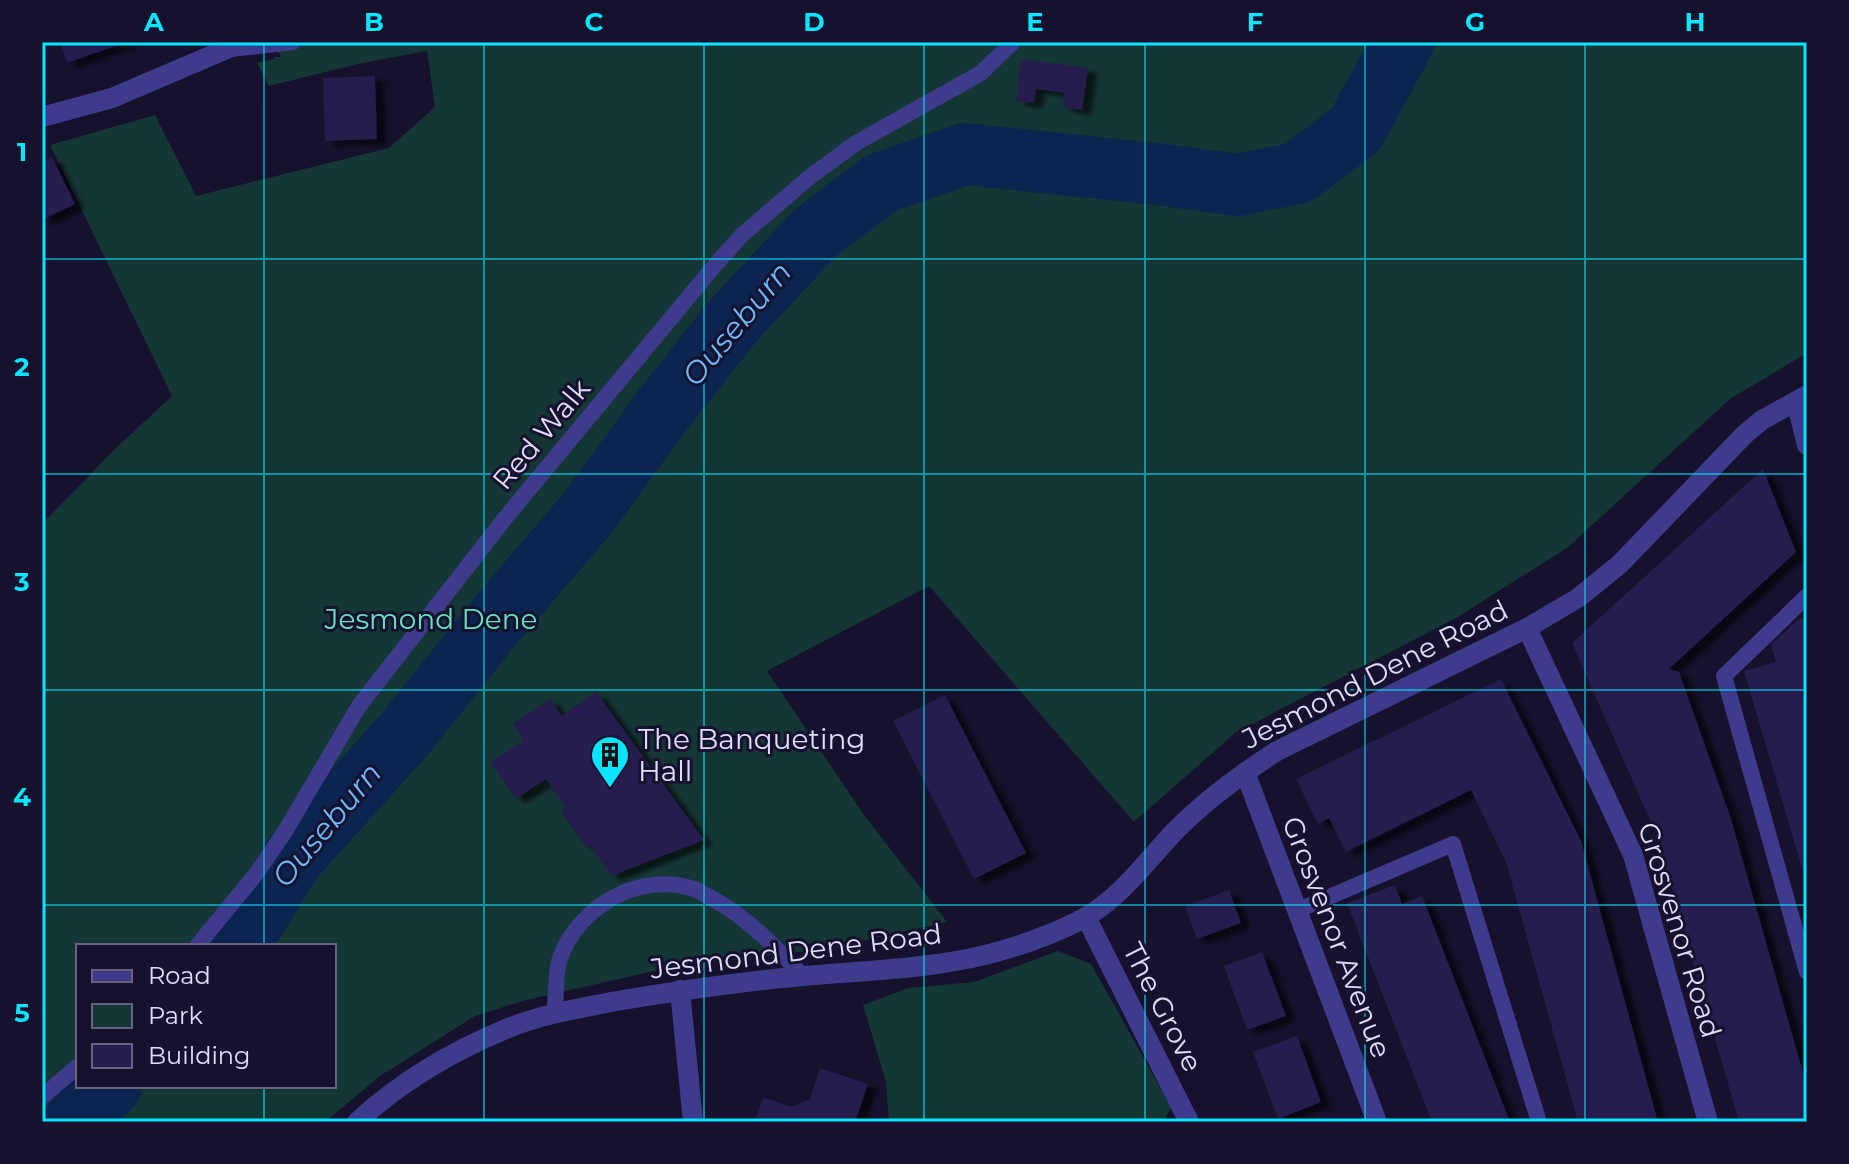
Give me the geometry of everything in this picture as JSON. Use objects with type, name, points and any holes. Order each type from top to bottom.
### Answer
[{"type":"street","points":[[42,117],[112,98],[236,46]]},
{"type":"street","points":[[1801,398],[1807,445]]},
{"type":"street","name":"Jesmond Dene Road","points":[[357,1122],[416,1076],[464,1048],[507,1028],[555,1013],[680,990],[890,970],[964,959],[1008,949],[1086,917],[1133,878],[1207,801],[1277,751],[1527,628],[1578,598],[1620,564],[1745,434],[1762,420],[1801,398]]},
{"type":"street","name":"Grosvenor Road","points":[[1527,628],[1633,855],[1708,1122]]},
{"type":"street","name":"Grosvenor Avenue","points":[[1245,772],[1377,1122]]},
{"type":"street","name":"The Grove","points":[[1086,917],[1189,1122]]},
{"type":"street","points":[[680,990],[693,1122]]},
{"type":"lane","points":[[236,46],[293,42]]},
{"type":"lane","name":"Red Walk","points":[[199,944],[256,874],[284,833],[359,706],[506,517],[742,235],[811,176],[856,143],[981,73],[1013,42]]},
{"type":"lane","points":[[1807,596],[1724,676],[1807,972]]},
{"type":"lane","points":[[1296,911],[1453,844],[1539,1122]]},
{"type":"lane","points":[[555,1013],[559,960],[569,940],[606,901],[637,887],[666,883],[695,889],[730,909],[759,931],[803,976]]},
{"type":"lane","points":[[42,1097],[76,1068]]},
{"type":"green space","name":"Jesmond Dene","points":[[282,42],[1807,42],[1807,353],[1730,399],[1567,548],[1456,618],[1235,733],[1134,822],[929,586],[767,671],[864,815],[947,922],[825,949],[672,967],[526,1000],[475,1016],[380,1076],[325,1122],[42,1122],[42,524],[172,396],[50,145],[155,115],[196,196],[389,148],[435,107],[427,51],[269,86],[257,63],[281,57],[275,46]]},
{"type":"green space","points":[[1058,951],[1091,964],[1171,1107],[1164,1122],[889,1122],[886,1082],[863,1005],[908,988],[974,982]]},
{"type":"building","points":[[60,42],[127,42],[67,63]]},
{"type":"building","points":[[1021,59],[1088,68],[1082,110],[1063,107],[1065,93],[1036,89],[1034,103],[1016,101]]},
{"type":"building","points":[[375,76],[377,139],[325,141],[323,78]]},
{"type":"building","points":[[52,157],[75,204],[42,220],[42,162]]},
{"type":"building","points":[[1763,469],[1796,552],[1669,669],[1679,672],[1731,819],[1807,1087],[1807,1122],[1739,1122],[1657,836],[1572,643]]},
{"type":"building","points":[[1807,617],[1806,882],[1744,671],[1776,662],[1771,645],[1797,620]]},
{"type":"building","points":[[1501,679],[1581,841],[1658,1122],[1578,1122],[1506,862],[1471,790],[1346,852],[1329,818],[1318,824],[1296,779]]},
{"type":"building","name":"The Banqueting Hall","points":[[596,692],[704,840],[611,876],[590,844],[586,847],[561,811],[566,808],[546,779],[516,799],[490,762],[523,740],[513,724],[550,699],[562,716]]},
{"type":"building","points":[[945,695],[1026,853],[974,879],[893,721]]},
{"type":"building","points":[[1395,885],[1402,904],[1422,896],[1510,1122],[1432,1122],[1347,903]]},
{"type":"building","points":[[1229,890],[1241,923],[1197,939],[1185,906]]},
{"type":"building","points":[[1262,952],[1286,1016],[1247,1030],[1224,966]]},
{"type":"building","points":[[1297,1036],[1321,1102],[1278,1119],[1253,1052]]},
{"type":"building","points":[[820,1068],[868,1084],[855,1122],[755,1122],[763,1097],[792,1107],[810,1099]]},
{"type":"waterway","name":"Ouseburn","points":[[239,944],[293,858],[404,735],[496,620],[586,515],[732,322],[814,234],[881,183],[965,154],[1237,185],[1298,173],[1356,129],[1403,42]]},
{"type":"waterway","name":"Ouseburn","points":[[74,1122],[109,1088]]},
{"type":"place","name":"The Banqueting Hall","points":[[610,789]]}]
